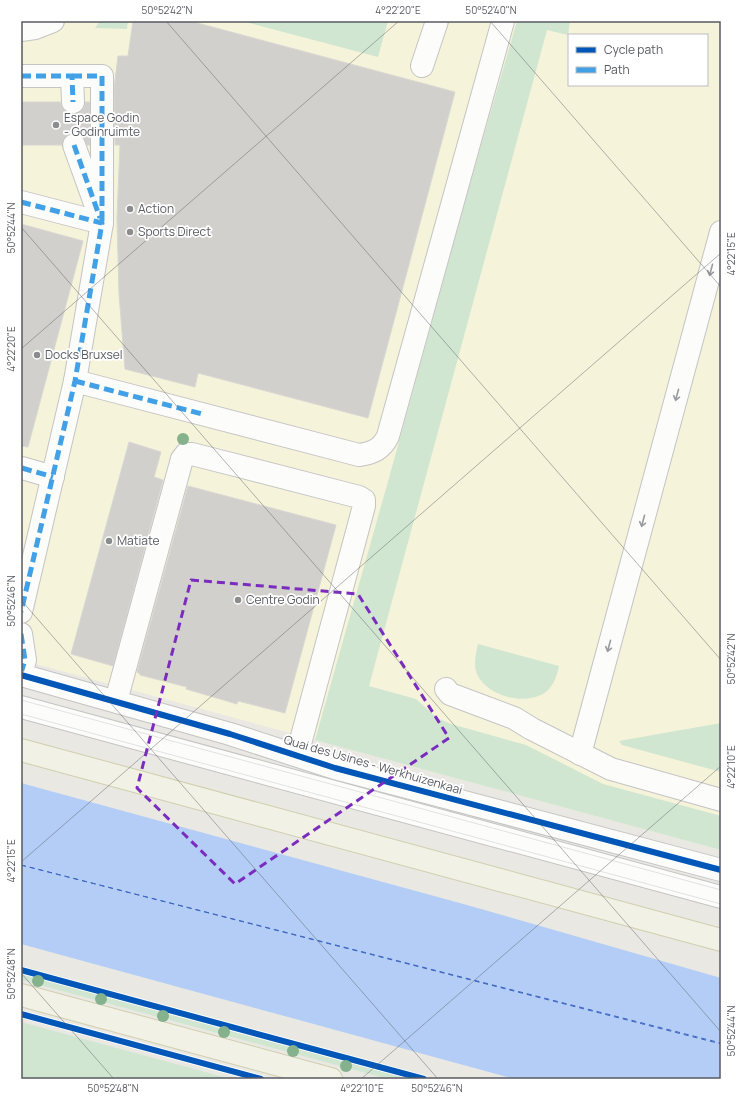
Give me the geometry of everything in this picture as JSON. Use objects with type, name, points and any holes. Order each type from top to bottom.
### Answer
[{"type":"main road","points":[[21,750],[721,940]]},
{"type":"main road","points":[[21,995],[331,1079]]},
{"type":"street","points":[[21,30],[35,28],[53,21]]},
{"type":"street","points":[[422,66],[437,21]]},
{"type":"street","points":[[76,381],[359,455],[369,454],[378,449],[384,443],[390,428],[502,21]]},
{"type":"street","points":[[21,76],[102,76],[102,223],[76,381],[21,612]]},
{"type":"street","points":[[72,76],[73,102]]},
{"type":"street","points":[[74,145],[102,223]]},
{"type":"street","points":[[21,202],[102,223]]},
{"type":"street","points":[[580,754],[721,232]]},
{"type":"street","points":[[116,702],[182,459],[186,454],[192,454],[359,497],[364,500],[364,506],[297,755]]},
{"type":"street","points":[[22,468],[53,477]]},
{"type":"street","points":[[21,634],[25,660],[21,674]]},
{"type":"street","name":"Quai des Usines - Werkhuizenkaai","points":[[21,674],[230,734],[335,768],[721,870]]},
{"type":"street","points":[[446,689],[450,694],[514,718],[532,729],[611,769],[721,800]]},
{"type":"street","points":[[21,707],[721,897]]},
{"type":"highlighted area","points":[[191,580],[358,594],[449,738],[235,884],[137,788]]},
{"type":"shaded area","points":[[21,21],[721,21],[721,850],[21,660]]},
{"type":"green space","points":[[100,21],[128,21],[127,29],[95,28]]},
{"type":"green space","points":[[242,21],[388,21],[378,57]]},
{"type":"green space","points":[[517,21],[570,21],[568,35],[547,30],[369,686],[416,699],[437,718],[451,724],[526,745],[603,784],[721,816],[721,850],[315,740],[469,187]]},
{"type":"green space","points":[[478,644],[559,666],[553,683],[547,691],[539,696],[519,699],[499,694],[489,689],[482,682],[476,670],[475,663]]},
{"type":"green space","points":[[721,723],[721,772],[622,745],[619,741]]},
{"type":"green space","points":[[21,973],[409,1079],[388,1079],[21,980]]},
{"type":"green space","points":[[21,1022],[231,1079],[21,1079]]},
{"type":"water","points":[[21,783],[467,905],[721,978],[721,1079],[515,1079],[21,944]]},
{"type":"building","points":[[133,21],[190,21],[455,92],[368,418],[198,373],[195,387],[125,369],[119,294],[117,218],[120,145],[115,145],[114,89],[118,56],[128,56]]},
{"type":"building","name":"Espace Godin - Godinruimte","points":[[21,102],[60,102],[63,109],[67,113],[73,114],[80,112],[84,108],[85,102],[90,102],[90,145],[87,145],[82,136],[76,133],[70,133],[65,137],[62,145],[21,145]]},
{"type":"building","name":"Docks Bruxsel","points":[[21,224],[83,241],[28,447],[21,446]]},
{"type":"building","points":[[129,442],[161,452],[154,477],[163,480],[113,666],[71,654]]},
{"type":"building","name":"Centre Godin","points":[[188,486],[336,525],[285,713],[238,701],[237,704],[186,689],[187,687],[140,675],[137,672]]},
{"type":"ferry route","points":[[21,865],[721,1044]]},
{"type":"ferry route","points":[[21,865],[721,1043]]},
{"type":"tram line","points":[[21,700],[721,890]]},
{"type":"tram line","points":[[21,714],[721,904]]},
{"type":"marked path","points":[[21,76],[72,76],[73,102]]},
{"type":"marked path","points":[[72,76],[102,76],[102,223]]},
{"type":"marked path","points":[[74,145],[100,218]]},
{"type":"marked path","points":[[21,202],[102,223],[75,381],[21,612]]},
{"type":"marked path","points":[[75,381],[202,414]]},
{"type":"marked path","points":[[22,468],[53,477]]},
{"type":"marked path","points":[[21,634],[25,660],[21,673]]},
{"type":"cycle path","points":[[21,675],[230,734],[335,768],[721,870]]},
{"type":"cycle path","points":[[21,970],[424,1079]]},
{"type":"cycle path","points":[[21,1014],[261,1079]]},
{"type":"place","name":"Espace Godin - Godinruimte","points":[[56,125]]},
{"type":"place","name":"Action","points":[[130,209]]},
{"type":"place","name":"Sports Direct","points":[[130,232]]},
{"type":"place","name":"Docks Bruxsel","points":[[37,355]]},
{"type":"place","name":"Matiate","points":[[109,541]]},
{"type":"place","name":"Centre Godin","points":[[238,600]]}]
